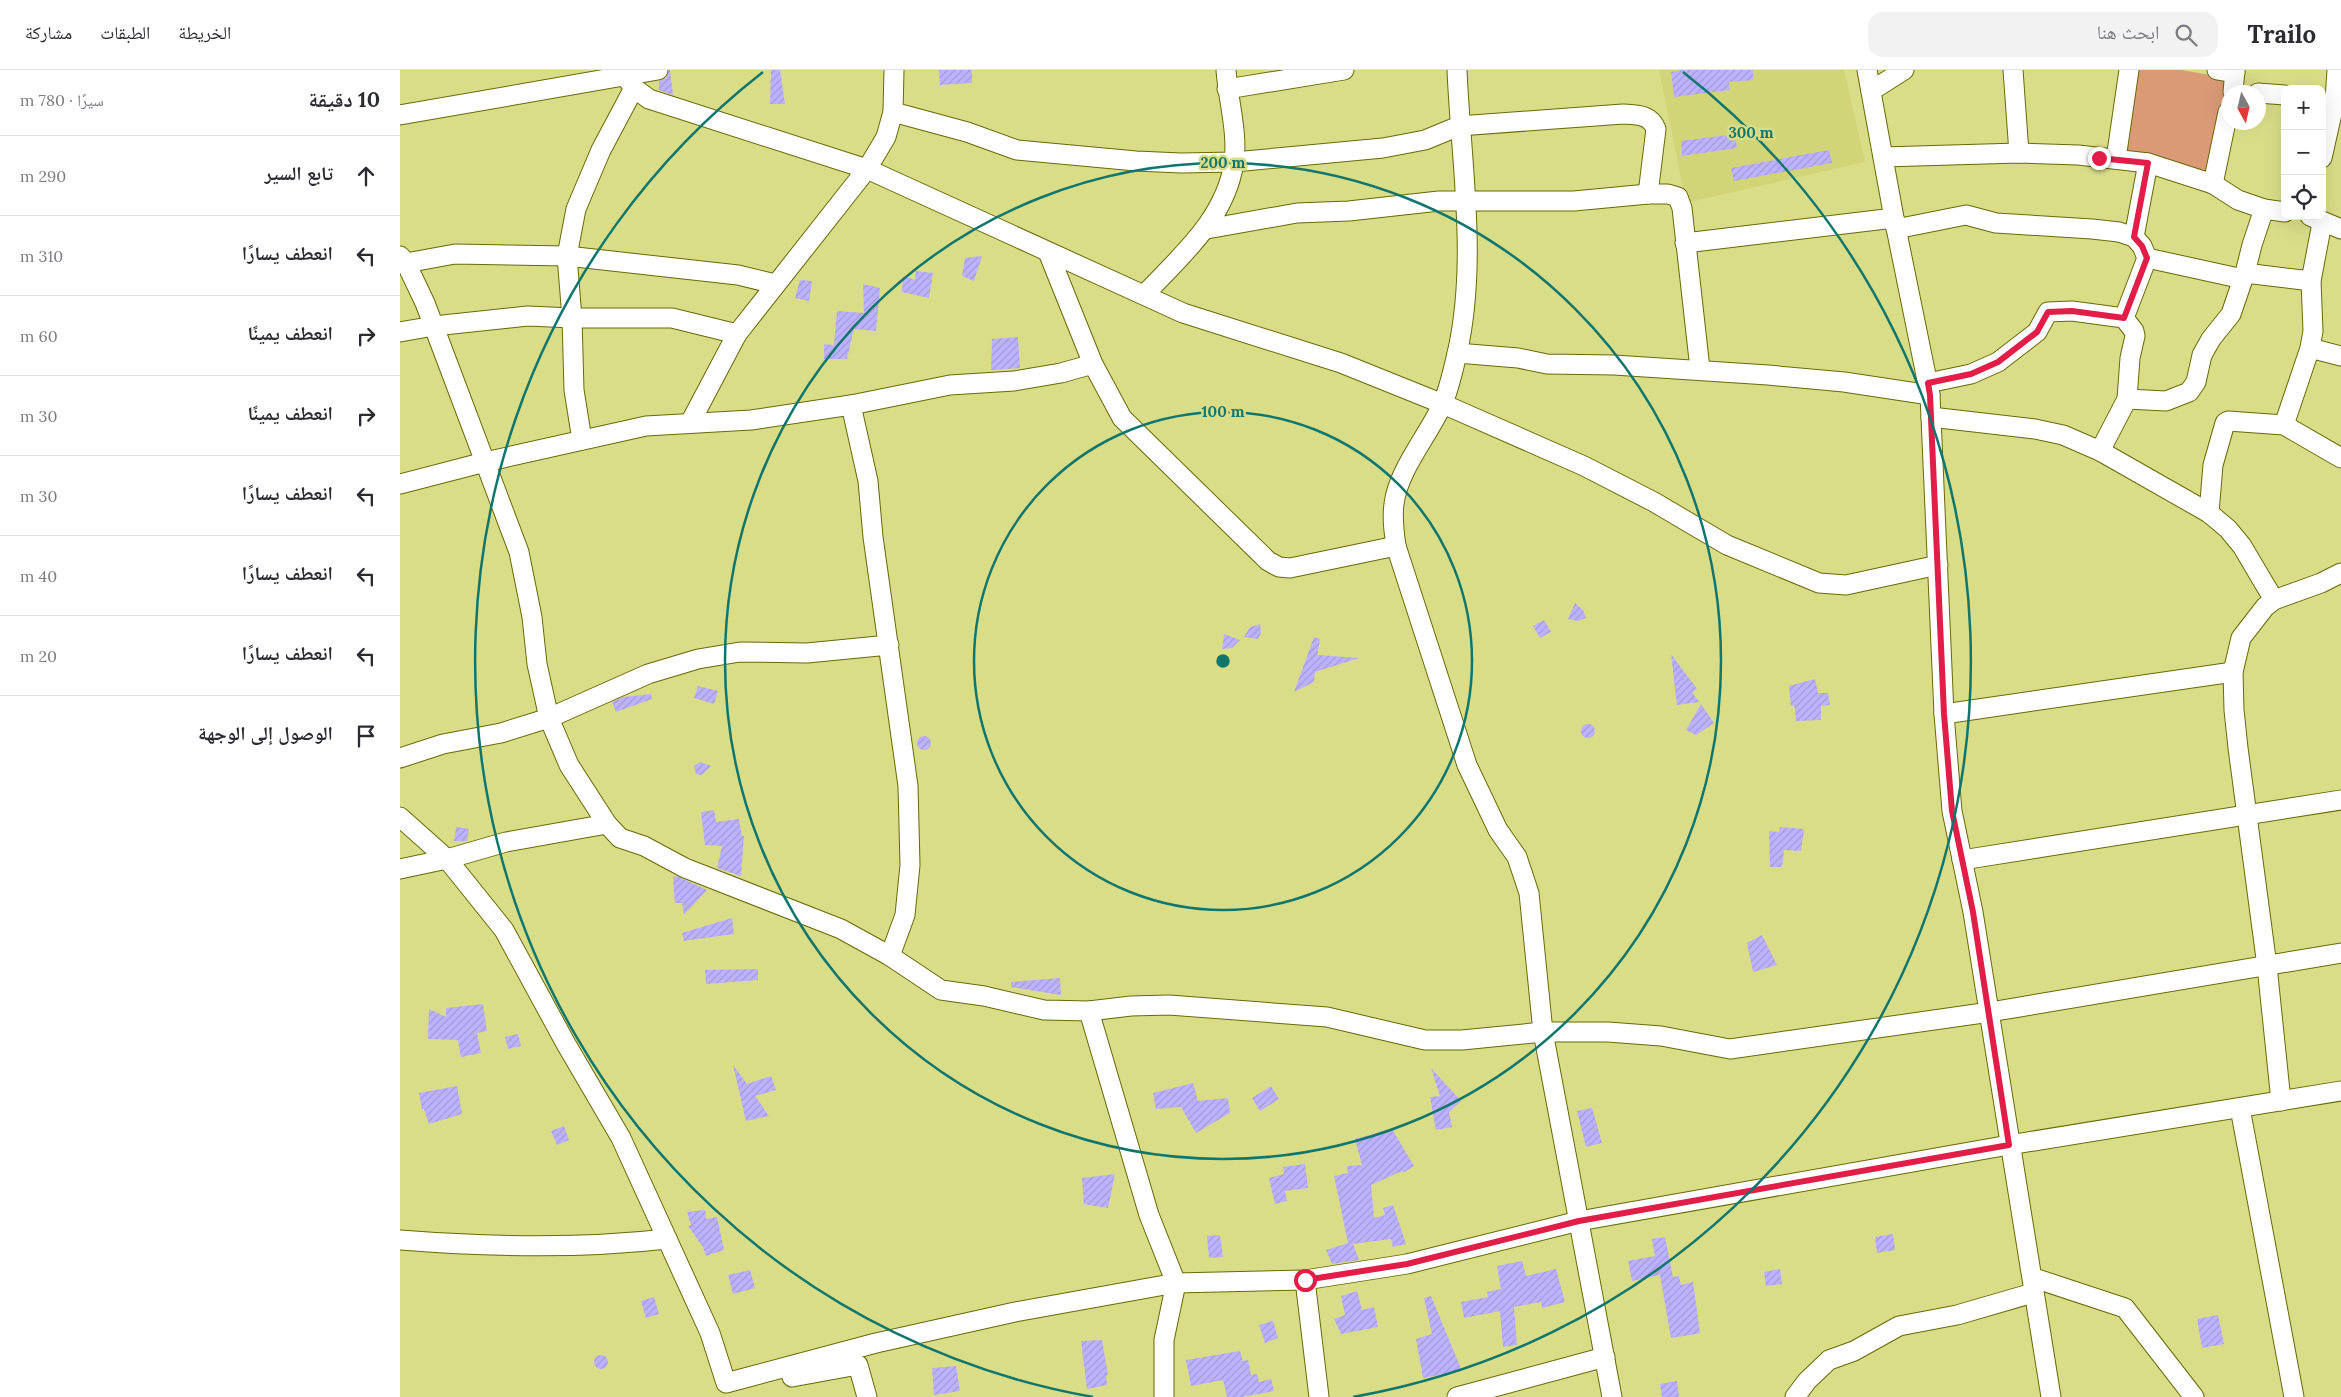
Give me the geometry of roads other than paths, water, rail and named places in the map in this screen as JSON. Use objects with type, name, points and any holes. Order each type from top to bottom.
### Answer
[{"type":"street","points":[[400,115],[629,81],[658,70]]},
{"type":"street","points":[[690,423],[737,334],[867,169],[886,136],[893,112],[894,70]]},
{"type":"street","points":[[1145,294],[1207,228],[1226,190],[1234,162],[1234,136],[1226,70]]},
{"type":"street","points":[[1227,89],[1344,70]]},
{"type":"street","points":[[1457,70],[1459,126],[1466,200],[1468,262],[1457,353],[1443,404],[1402,479],[1394,502],[1393,522],[1396,546],[1467,765],[1498,830],[1517,858],[1529,893],[1543,1032],[1612,1397]]},
{"type":"street","points":[[1867,70],[1895,224],[1929,389],[1944,714],[1952,811],[1990,1012],[2009,1145],[2051,1397]]},
{"type":"street","points":[[1871,91],[1904,70]]},
{"type":"street","points":[[2014,70],[2020,153]]},
{"type":"street","points":[[2116,159],[2129,70]]},
{"type":"street","points":[[2326,138],[2337,70]]},
{"type":"street","points":[[629,81],[650,99],[867,169],[1183,312],[1341,364],[1443,404],[1584,466],[1654,502],[1727,545],[1819,583],[1846,585],[1938,565]]},
{"type":"street","points":[[582,440],[574,390],[572,318],[567,256],[576,208],[629,81]]},
{"type":"street","points":[[2266,94],[2281,95]]},
{"type":"street","points":[[893,112],[967,132],[1017,150],[1136,161],[1234,162],[1383,148],[1425,140],[1459,126],[1623,114],[1643,116],[1652,121],[1656,129],[1648,194]]},
{"type":"street","points":[[2213,184],[2224,130]]},
{"type":"street","points":[[1883,158],[2020,153],[2078,155],[2148,163],[2213,184],[2238,200],[2281,211]]},
{"type":"street","points":[[2134,237],[2148,163]]},
{"type":"street","points":[[1207,228],[1297,213],[1349,211],[1439,201],[1574,201],[1668,194],[1678,197],[1682,208],[1700,370]]},
{"type":"street","points":[[2127,399],[2166,401],[2189,392],[2196,382],[2202,355],[2211,339],[2231,314],[2264,208]]},
{"type":"street","points":[[1686,243],[1895,224],[1966,215],[1996,223],[2119,232],[2134,237],[2142,246],[2147,258],[2124,318]]},
{"type":"street","points":[[2284,425],[2310,348],[2314,326],[2310,281],[2316,220]]},
{"type":"street","points":[[2318,220],[2341,229]]},
{"type":"street","points":[[1048,252],[1093,364],[1122,418],[1268,561],[1279,568],[1290,568],[1396,546]]},
{"type":"street","points":[[775,284],[738,275],[567,256],[455,254],[403,259],[425,303],[519,552],[532,617],[537,664],[549,718],[568,765],[607,824],[620,838],[644,846],[685,868],[841,929],[890,956],[941,990],[984,996],[1044,1010],[1089,1011],[1131,1006],[1169,1005],[1327,1017],[1425,1040],[1462,1040],[1543,1032],[1608,1032],[1661,1036],[1730,1049],[1990,1012],[2341,953]]},
{"type":"street","points":[[2147,258],[2244,276],[2310,281]]},
{"type":"street","points":[[1457,353],[1518,358],[1547,364],[1700,370],[1929,389],[1998,362],[2037,332],[2048,312],[2072,311],[2124,318],[2134,331],[2135,336],[2130,358],[2127,399],[2100,451]]},
{"type":"street","points":[[400,332],[434,326],[528,316],[672,318],[737,334]]},
{"type":"street","points":[[2310,348],[2341,356]]},
{"type":"street","points":[[400,484],[485,462],[646,426],[752,420],[851,405],[950,385],[1014,380],[1061,373],[1093,364]]},
{"type":"street","points":[[851,405],[868,481],[873,537],[908,786],[910,865],[905,915],[890,956]]},
{"type":"street","points":[[1931,417],[2035,429],[2063,435],[2100,451],[2209,513],[2228,529],[2242,546],[2274,600]]},
{"type":"street","points":[[2209,513],[2213,466],[2225,423],[2233,420],[2284,425],[2341,458]]},
{"type":"street","points":[[2281,1101],[2267,966],[2246,815],[2234,710],[2233,672],[2241,638],[2260,612],[2274,600],[2341,573]]},
{"type":"street","points":[[400,758],[443,744],[500,733],[549,718],[648,674],[698,659],[740,652],[807,653],[888,646]]},
{"type":"street","points":[[1944,714],[2233,672]]},
{"type":"street","points":[[1962,860],[2341,800]]},
{"type":"street","points":[[400,817],[447,859],[504,930],[566,1044],[621,1138],[710,1333],[728,1390]]},
{"type":"street","points":[[400,869],[447,859],[506,842],[607,824]]},
{"type":"street","points":[[1089,1011],[1149,1216],[1176,1283],[1164,1340],[1164,1397]]},
{"type":"street","points":[[728,1390],[876,1343],[1006,1314],[1176,1283],[1305,1280],[1407,1264],[1579,1221],[2009,1145],[2341,1091]]},
{"type":"street","points":[[2240,1108],[2294,1397]]},
{"type":"street","points":[[400,1240],[548,1246],[616,1245],[667,1239]]},
{"type":"street","points":[[1305,1280],[1319,1397]]},
{"type":"street","points":[[1795,1397],[1806,1381],[1829,1360],[1854,1351],[1899,1326],[1957,1315],[2033,1285],[2125,1308],[2194,1397]]},
{"type":"street","points":[[1457,1397],[1605,1357]]},
{"type":"street","points":[[728,1390],[858,1365],[867,1397]]}]
